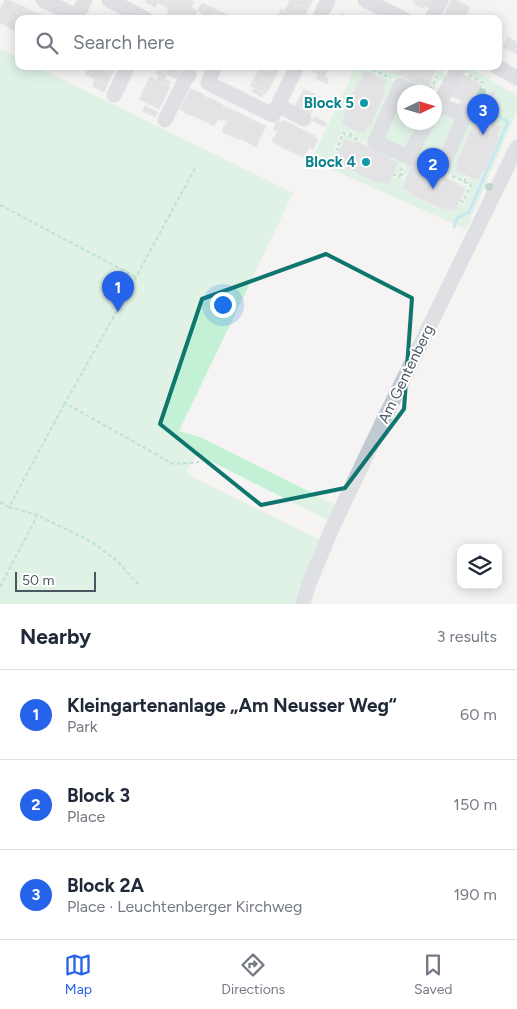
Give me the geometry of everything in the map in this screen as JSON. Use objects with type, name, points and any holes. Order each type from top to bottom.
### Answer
[{"type":"street","points":[[43,0],[75,15]]},
{"type":"street","points":[[78,15],[85,0]]},
{"type":"street","points":[[109,0],[138,15]]},
{"type":"street","points":[[322,15],[328,0]]},
{"type":"street","points":[[365,0],[396,15]]},
{"type":"street","points":[[434,15],[441,0]]},
{"type":"street","points":[[502,69],[517,78]]},
{"type":"street","points":[[114,95],[126,70]]},
{"type":"street","points":[[208,83],[213,70]]},
{"type":"street","points":[[165,120],[191,71],[208,83],[273,115],[295,70]]},
{"type":"street","points":[[442,96],[458,70]]},
{"type":"street","points":[[278,105],[304,118]]},
{"type":"street","points":[[397,106],[375,142],[440,171],[467,112],[442,107]]},
{"type":"street","points":[[408,156],[423,130]]},
{"type":"street","name":"Am Gentenberg","points":[[303,604],[308,586],[332,528],[517,147]]},
{"type":"path","points":[[372,70],[403,85]]},
{"type":"path","points":[[462,70],[483,83],[467,112],[491,119],[490,122]]},
{"type":"path","points":[[433,85],[437,77],[434,75]]},
{"type":"path","points":[[477,93],[489,100]]},
{"type":"path","points":[[350,136],[352,129]]},
{"type":"path","points":[[340,150],[337,149],[343,133],[374,146],[375,142]]},
{"type":"path","points":[[9,507],[64,403],[136,277],[195,168]]},
{"type":"path","points":[[440,171],[471,185],[463,202],[460,200]]},
{"type":"path","points":[[400,174],[406,177]]},
{"type":"path","points":[[464,182],[467,176]]},
{"type":"path","points":[[0,205],[136,277]]},
{"type":"path","points":[[64,403],[173,464],[199,462]]},
{"type":"path","points":[[0,502],[9,507],[38,515],[92,542],[117,561],[140,586]]},
{"type":"path","points":[[0,587],[38,515]]},
{"type":"highlighted area","points":[[326,254],[412,298],[404,409],[345,488],[261,505],[160,424],[202,299]]},
{"type":"green space","points":[[0,49],[15,56],[15,70],[43,70],[293,193],[179,431],[200,437],[338,506],[328,520],[196,454],[187,471],[193,477],[322,541],[298,604],[0,604]]},
{"type":"green space","points":[[354,70],[369,70],[375,73],[374,75],[365,71],[361,80],[359,79],[343,114],[345,116],[342,124],[351,129],[349,134],[342,131],[334,150],[339,153],[335,161],[344,165],[343,168],[378,183],[379,181],[388,185],[392,176],[399,179],[400,177],[405,180],[402,188],[410,192],[410,195],[445,210],[446,208],[455,211],[459,202],[464,204],[472,185],[467,182],[469,177],[478,180],[482,171],[484,172],[499,137],[497,136],[501,127],[492,123],[493,119],[471,108],[478,96],[490,102],[496,92],[492,90],[487,98],[480,93],[485,82],[464,71],[474,70],[517,96],[517,111],[466,229],[311,160]]},
{"type":"green space","points":[[375,70],[390,70],[418,84],[420,82],[426,85],[408,85]]},
{"type":"green space","points":[[436,70],[444,70],[442,73],[449,78],[446,83],[439,80],[436,85],[434,85],[439,76],[435,73]]},
{"type":"green space","points":[[379,75],[398,83],[372,144],[352,136],[355,130],[364,134],[368,125],[370,126],[386,91],[383,90],[387,81],[378,77]]},
{"type":"green space","points":[[433,78],[435,79],[431,85],[429,85]]},
{"type":"green space","points":[[397,99],[397,130],[421,130],[404,152],[379,141]]},
{"type":"green space","points":[[442,108],[461,117],[439,167],[415,156],[429,130],[442,130]]},
{"type":"green space","points":[[470,111],[488,121],[479,117],[475,126],[472,125],[457,161],[464,175],[462,180],[443,171]]},
{"type":"green space","points":[[344,135],[405,159],[399,174],[394,172],[398,163],[389,159],[390,157],[355,141],[354,143],[345,139],[341,148],[339,147]]},
{"type":"green space","points":[[408,159],[468,187],[463,199],[461,198],[465,189],[456,185],[457,183],[421,168],[411,166],[407,175],[402,173]]},
{"type":"building","points":[[5,0],[15,3],[4,25],[0,23],[0,9]]},
{"type":"building","points":[[147,0],[153,0],[151,5],[146,3]]},
{"type":"building","points":[[153,0],[167,0],[164,6],[158,3],[155,8],[151,5]]},
{"type":"building","points":[[167,0],[180,0],[172,15],[167,14],[169,9],[164,6]]},
{"type":"building","points":[[180,0],[194,2],[187,15],[172,15]]},
{"type":"building","points":[[290,0],[308,9],[305,15],[292,15],[284,11]]},
{"type":"building","points":[[290,0],[313,0],[308,9]]},
{"type":"building","points":[[412,0],[433,0],[429,8],[424,6],[423,8],[414,4],[415,1]]},
{"type":"building","points":[[451,0],[456,0],[470,7],[466,15],[444,15]]},
{"type":"building","points":[[15,3],[25,7],[21,15],[15,15],[13,30],[4,25]]},
{"type":"building","points":[[202,3],[207,5],[203,14],[197,11]]},
{"type":"building","points":[[207,5],[217,10],[215,15],[202,15]]},
{"type":"building","points":[[24,7],[29,10],[26,15],[21,15]]},
{"type":"building","points":[[191,8],[197,11],[196,15],[187,15]]},
{"type":"building","points":[[281,9],[284,11],[282,15],[278,15]]},
{"type":"building","points":[[29,10],[33,12],[32,15],[26,15]]},
{"type":"building","points":[[217,10],[227,15],[215,15]]},
{"type":"building","points":[[284,11],[292,15],[282,15]]},
{"type":"building","points":[[508,37],[517,42],[517,54],[503,47]]},
{"type":"building","points":[[88,70],[104,70],[112,74],[107,85],[85,74]]},
{"type":"building","points":[[104,70],[114,70],[112,74]]},
{"type":"building","points":[[158,70],[167,74],[165,79],[156,74]]},
{"type":"building","points":[[160,70],[182,70],[177,79]]},
{"type":"building","points":[[258,70],[271,70],[277,73],[272,83],[256,75]]},
{"type":"building","points":[[310,70],[328,70],[324,77]]},
{"type":"building","points":[[389,70],[436,70],[428,85],[420,82],[418,84]]},
{"type":"building","name":"Block 5","points":[[365,71],[387,81],[383,90],[386,91],[370,126],[368,125],[364,134],[341,124],[359,79],[361,80]]},
{"type":"building","points":[[318,74],[329,79],[327,84],[316,79]]},
{"type":"building","points":[[256,75],[272,83],[266,94],[250,86]]},
{"type":"building","points":[[464,75],[481,84],[467,109],[458,105],[461,101],[452,96]]},
{"type":"building","points":[[159,76],[171,82],[169,86],[157,80]]},
{"type":"building","points":[[150,77],[170,87],[165,97],[145,87]]},
{"type":"building","points":[[95,79],[107,85],[104,92],[92,86]]},
{"type":"building","points":[[145,87],[165,97],[159,109],[139,99]]},
{"type":"building","points":[[254,88],[264,93],[262,97],[252,92]]},
{"type":"building","points":[[190,89],[204,94],[206,97],[196,117],[184,113],[180,109]]},
{"type":"building","points":[[304,89],[319,96],[315,109],[311,114],[295,106]]},
{"type":"building","points":[[493,90],[496,92],[491,100],[487,98]]},
{"type":"building","points":[[206,97],[224,106],[214,126],[196,117]]},
{"type":"building","points":[[145,106],[158,112],[155,117],[142,111]]},
{"type":"building","points":[[224,106],[228,108],[222,121],[218,119]]},
{"type":"building","points":[[228,108],[233,110],[227,121],[223,119]]},
{"type":"building","points":[[233,110],[251,119],[240,140],[222,132]]},
{"type":"building","points":[[315,116],[327,123],[325,127],[312,121]]},
{"type":"building","points":[[479,117],[501,127],[492,154],[479,147],[478,149],[465,143]]},
{"type":"building","points":[[251,119],[266,126],[256,147],[241,139]]},
{"type":"building","points":[[277,120],[282,123],[277,132],[273,130]]},
{"type":"building","points":[[283,120],[299,128],[288,150],[272,142]]},
{"type":"building","points":[[299,128],[315,136],[304,157],[288,150]]},
{"type":"building","points":[[314,137],[318,139],[313,150],[309,147]]},
{"type":"building","name":"Block 4","points":[[345,139],[354,143],[355,141],[390,157],[389,159],[398,163],[388,185],[379,181],[378,183],[343,167],[344,165],[335,161]]},
{"type":"building","points":[[465,143],[478,149],[479,147],[492,154],[478,180],[455,171]]},
{"type":"building","points":[[411,166],[421,167],[457,183],[456,185],[465,189],[455,211],[446,208],[445,210],[410,194],[410,192],[402,188]]},
{"type":"waterway","points":[[454,227],[457,218],[469,212],[508,122],[477,104]]},
{"type":"place","name":"Block 5","points":[[364,103]]},
{"type":"place","name":"Block 2A","points":[[483,135]]},
{"type":"place","name":"Block 4","points":[[366,162]]},
{"type":"place","name":"Block 3","points":[[433,189]]},
{"type":"place","name":"Kleingartenanlage „Am Neusser Weg“","points":[[118,312]]}]
